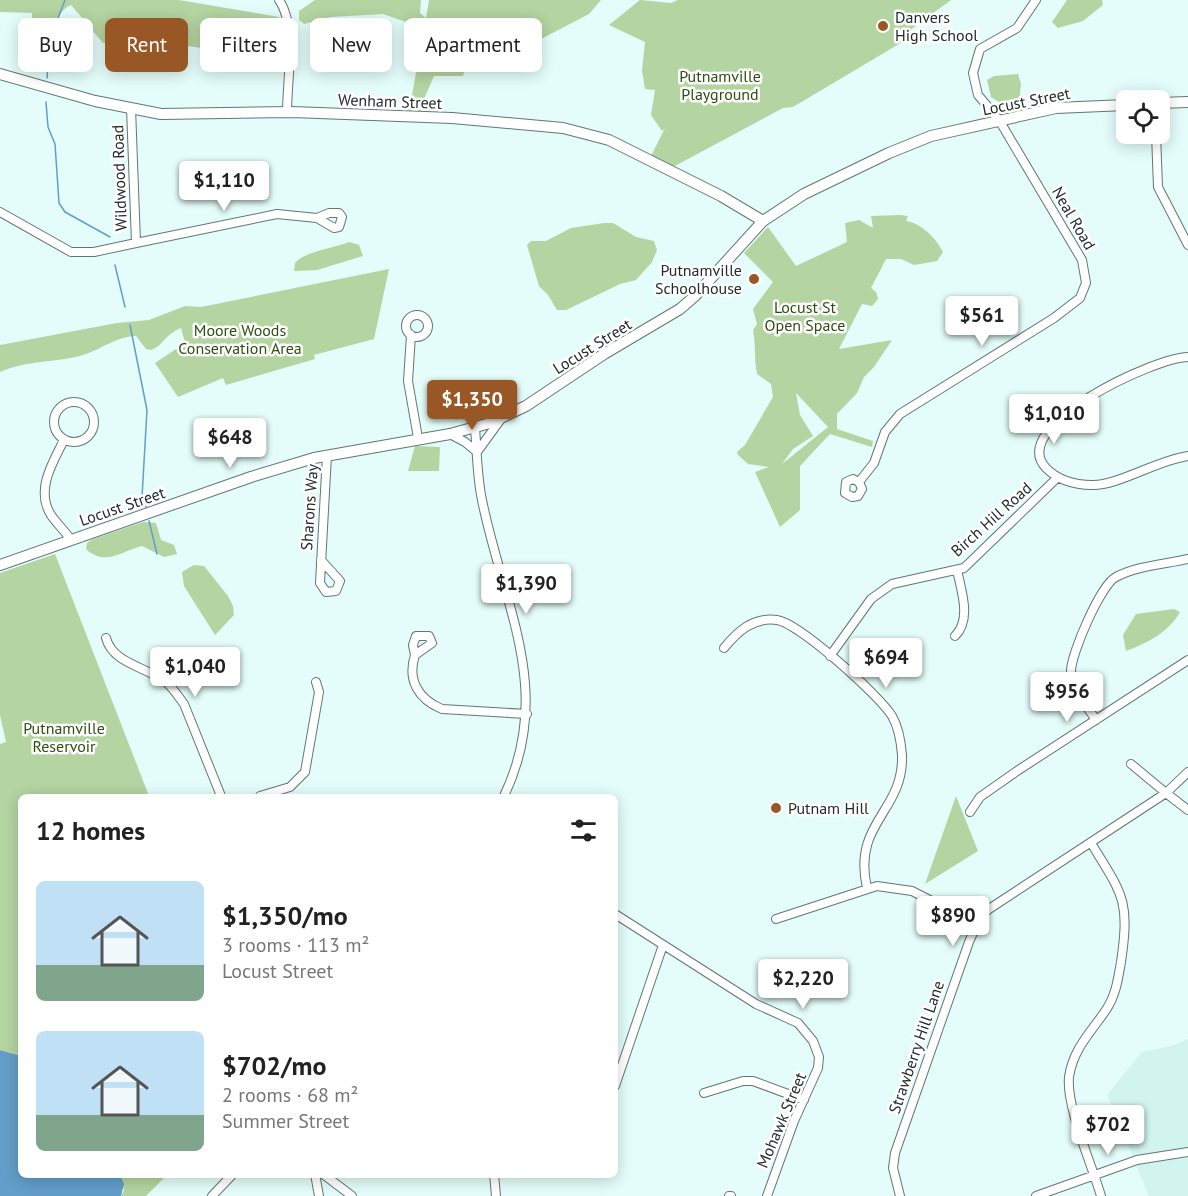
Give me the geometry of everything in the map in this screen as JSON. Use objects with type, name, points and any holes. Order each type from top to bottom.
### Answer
[{"type":"main road","name":"Wenham Street","points":[[0,74],[95,101],[161,114],[287,112],[452,118],[563,128],[609,140],[721,196],[763,221]]},
{"type":"main road","points":[[1170,103],[1188,102]]},
{"type":"main road","name":"Locust Street","points":[[0,565],[251,477],[327,455],[450,434],[475,428],[502,417],[526,406],[680,309],[695,296],[763,221],[804,194],[910,144],[999,120],[1056,108],[1116,105]]},
{"type":"street","points":[[279,0],[285,11],[288,27],[287,112]]},
{"type":"street","name":"Neal Road","points":[[859,482],[874,463],[885,432],[892,421],[1074,304],[1084,290],[1085,271],[1075,245],[999,120],[975,88],[973,73],[975,60],[986,43],[1017,28],[1036,0]]},
{"type":"street","name":"Wildwood Road","points":[[0,212],[71,252],[94,252],[136,243],[131,108]]},
{"type":"street","points":[[1156,144],[1158,188],[1188,245]]},
{"type":"street","points":[[136,243],[277,214],[317,218]]},
{"type":"street","points":[[411,335],[408,381],[418,438]]},
{"type":"street","points":[[1188,357],[1168,360],[1104,388],[1048,431],[1038,451],[1043,464],[1058,477],[1079,485],[1095,486],[1173,458],[1188,456]]},
{"type":"street","points":[[69,402],[83,403],[92,412],[93,429],[81,441],[64,440],[55,429],[54,422],[58,409],[69,402]]},
{"type":"street","points":[[477,452],[502,417]]},
{"type":"street","points":[[475,428],[481,498],[525,667],[527,714],[517,765],[505,794]]},
{"type":"street","points":[[450,434],[477,452]]},
{"type":"street","points":[[64,440],[45,482],[45,499],[52,516],[71,540]]},
{"type":"street","name":"Sharons Way","points":[[321,560],[326,515],[327,455]]},
{"type":"street","name":"Birch Hill Road","points":[[830,656],[871,599],[881,591],[903,580],[964,568],[1058,477]]},
{"type":"street","points":[[1096,720],[1074,685],[1071,669],[1098,597],[1106,584],[1117,576],[1188,559]]},
{"type":"street","points":[[955,636],[960,630],[964,615],[957,570]]},
{"type":"street","points":[[724,648],[743,627],[776,620],[801,631],[889,711],[900,740],[902,762],[897,786],[865,847],[864,870],[867,888]]},
{"type":"street","points":[[106,639],[109,648],[118,657],[165,681],[175,691],[184,704],[220,794]]},
{"type":"street","points":[[416,655],[413,664],[414,684],[425,700],[433,705],[442,709],[527,714]]},
{"type":"street","points":[[970,812],[980,797],[1188,660]]},
{"type":"street","points":[[267,794],[290,787],[305,771],[319,692],[316,682]]},
{"type":"street","points":[[1131,764],[1188,810]]},
{"type":"street","name":"Strawberry Hill Lane","points":[[900,1196],[893,1168],[894,1153],[981,917],[998,903],[1166,793],[1188,772]]},
{"type":"street","points":[[1091,843],[1120,893],[1126,922],[1116,990],[1107,1009],[1075,1054],[1070,1076],[1070,1101],[1101,1196]]},
{"type":"street","points":[[776,919],[877,886],[912,891],[977,924]]},
{"type":"street","name":"Mohawk Street","points":[[618,916],[756,1004],[798,1023],[806,1030],[816,1048],[818,1068],[766,1196]]},
{"type":"street","points":[[618,1077],[663,945]]},
{"type":"street","points":[[704,1093],[743,1081],[753,1081],[804,1100]]},
{"type":"street","points":[[1036,1196],[1137,1160],[1188,1152]]},
{"type":"street","points":[[212,1196],[228,1178]]},
{"type":"street","points":[[316,1178],[321,1196]]},
{"type":"street","points":[[321,1196],[322,1178]]},
{"type":"street","points":[[327,1178],[352,1196]]},
{"type":"street","points":[[494,1178],[496,1196]]},
{"type":"shaded area","points":[[1188,1039],[1188,1196],[1149,1196],[1107,1095],[1142,1052],[1171,1046]]},
{"type":"green space","points":[[0,0],[179,0],[279,18],[200,18],[200,48],[188,46],[188,18],[105,18],[105,43],[103,43],[93,31],[93,18],[82,18],[71,5],[58,18],[32,18],[32,13],[0,12]]},
{"type":"green space","points":[[315,0],[421,0],[420,13],[426,18],[404,18],[404,21],[383,14],[310,18],[310,22],[304,24],[299,20],[299,11]]},
{"type":"green space","points":[[429,0],[601,0],[589,14],[542,38],[542,18],[426,18]]},
{"type":"green space","name":"Putnamville Playground","points":[[640,0],[671,3],[678,0],[951,0],[898,39],[904,41],[793,107],[783,108],[673,167],[651,156],[665,128],[662,131],[651,115],[655,90],[645,89],[642,71],[645,42],[609,25]]},
{"type":"green space","points":[[1067,0],[1102,0],[1103,5],[1083,21],[1058,28],[1052,22]]},
{"type":"green space","points":[[416,72],[464,72],[463,76],[434,76],[420,108],[421,112],[409,112]]},
{"type":"green space","points":[[1018,74],[1021,84],[1019,104],[1007,107],[991,97],[987,80],[994,76]]},
{"type":"green space","name":"Locust St Open Space","points":[[871,216],[908,216],[906,221],[928,232],[943,252],[937,261],[914,265],[901,259],[886,259],[871,288],[876,292],[878,299],[872,306],[862,304],[839,349],[892,340],[874,367],[864,377],[857,393],[837,414],[837,429],[873,441],[872,447],[830,434],[800,466],[800,510],[780,527],[755,472],[769,467],[748,464],[737,452],[745,445],[773,397],[771,384],[757,374],[753,330],[757,324],[753,309],[773,282],[744,253],[768,227],[796,266],[847,242],[845,223],[859,220],[873,228]],"holes":[[[796,393],[828,427],[782,464],[793,449],[813,436],[800,415]]]},
{"type":"green space","points":[[613,223],[636,237],[654,241],[657,250],[652,262],[636,280],[620,284],[566,310],[557,310],[539,286],[527,245],[531,241],[546,241],[571,228]]},
{"type":"green space","points":[[349,242],[359,245],[363,256],[317,270],[294,271],[295,263],[299,259]]},
{"type":"green space","name":"Moore Woods Conservation Area","points":[[389,269],[374,339],[314,355],[315,359],[226,385],[223,378],[178,397],[155,363],[176,349],[186,346],[181,328],[151,350],[146,349],[136,336],[128,337],[83,355],[20,365],[0,372],[0,345],[117,323],[149,320],[185,306],[201,307]]},
{"type":"green space","points":[[469,386],[486,391],[487,397],[473,412],[456,420],[449,411],[448,403]]},
{"type":"green space","points":[[415,446],[440,447],[439,471],[408,471]]},
{"type":"green space","points":[[143,522],[156,523],[161,540],[174,545],[177,554],[164,557],[142,546],[114,556],[100,557],[86,549],[87,543],[93,539]]},
{"type":"green space","name":"Putnamville Reservoir","points":[[55,554],[148,794],[18,794],[18,1055],[0,1050],[0,744],[6,742],[0,715],[0,573]]},
{"type":"green space","points":[[194,565],[204,566],[228,596],[233,606],[234,615],[215,635],[184,586],[182,572]]},
{"type":"green space","points":[[1174,609],[1180,612],[1169,626],[1149,641],[1126,651],[1123,635],[1136,614]]},
{"type":"green space","points":[[956,796],[978,851],[925,884]]},
{"type":"green space","points":[[121,1178],[164,1178],[146,1196],[121,1196],[124,1190]]},
{"type":"water","points":[[0,1050],[18,1055],[18,1178],[121,1178],[124,1184],[121,1196],[0,1196]]},
{"type":"waterway","points":[[47,78],[50,39],[65,0]]},
{"type":"waterway","points":[[46,102],[48,127],[55,144],[59,203],[65,212],[110,237]]},
{"type":"waterway","points":[[115,265],[125,307]]},
{"type":"waterway","points":[[130,325],[147,410],[142,497],[146,507]]},
{"type":"waterway","points":[[149,521],[157,554]]},
{"type":"place","name":"Danvers High School","points":[[883,26]]},
{"type":"place","name":"Putnamville Schoolhouse","points":[[754,279]]},
{"type":"place","name":"Putnam Hill","points":[[776,808]]}]
